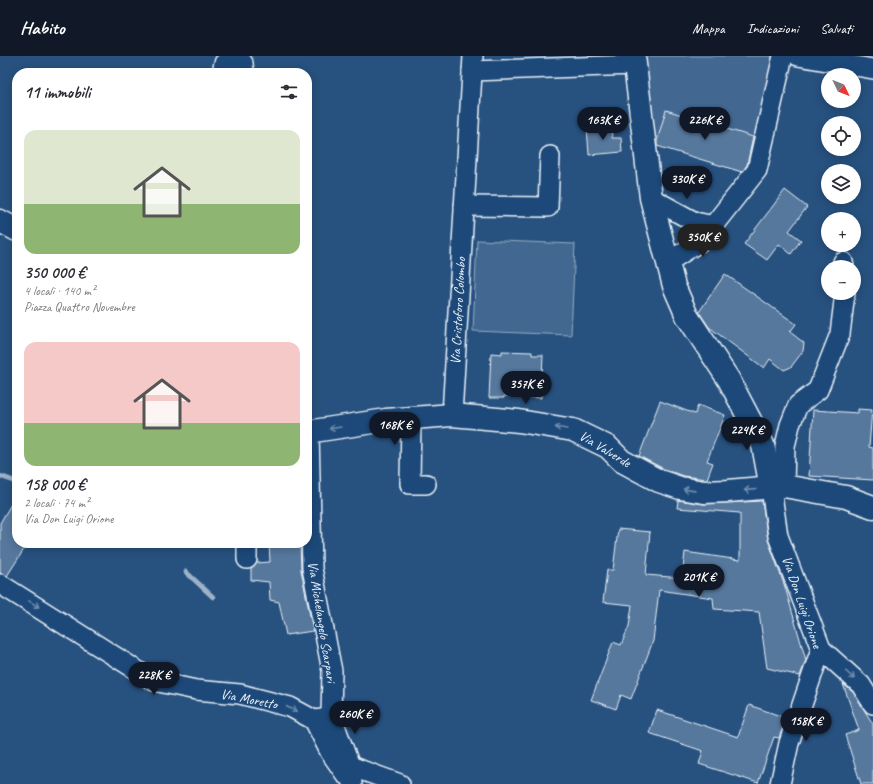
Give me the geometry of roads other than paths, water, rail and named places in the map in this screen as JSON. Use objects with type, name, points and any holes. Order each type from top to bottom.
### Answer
[{"type":"street","points":[[668,262],[701,241],[757,170],[783,56]]},
{"type":"street","points":[[798,56],[873,68]]},
{"type":"street","points":[[223,68],[224,63],[228,59],[236,57],[243,63],[244,68]]},
{"type":"street","points":[[635,61],[651,198],[674,286],[687,316],[729,380],[784,487]]},
{"type":"street","name":"Via Cristoforo Colombo","points":[[452,415],[472,63],[635,61]]},
{"type":"street","points":[[464,206],[548,207],[550,156]]},
{"type":"street","points":[[651,198],[695,222],[714,226]]},
{"type":"street","points":[[0,221],[12,227]]},
{"type":"street","name":"Via Don Luigi Orione","points":[[780,784],[790,743],[821,649],[778,536],[784,487],[785,446],[790,425],[798,405],[818,390],[840,334],[844,300]]},
{"type":"street","name":"Via Valverde","points":[[312,431],[411,418],[452,415],[519,421],[574,430],[608,447],[622,461],[659,481],[680,488],[710,492],[784,487],[846,497],[873,507]]},
{"type":"street","points":[[411,418],[410,484],[426,484]]},
{"type":"street","name":"Via Michelangelo Scarpari","points":[[311,548],[312,568],[332,671],[323,717]]},
{"type":"street","name":"Via Moretto","points":[[0,584],[154,680],[196,690],[240,694],[323,717]]},
{"type":"street","points":[[821,649],[861,685],[873,704]]},
{"type":"street","points":[[323,717],[330,752],[351,778],[400,784]]},
{"type":"waterway","points":[[0,476],[12,480]]},
{"type":"waterway","points":[[186,572],[213,597]]}]
